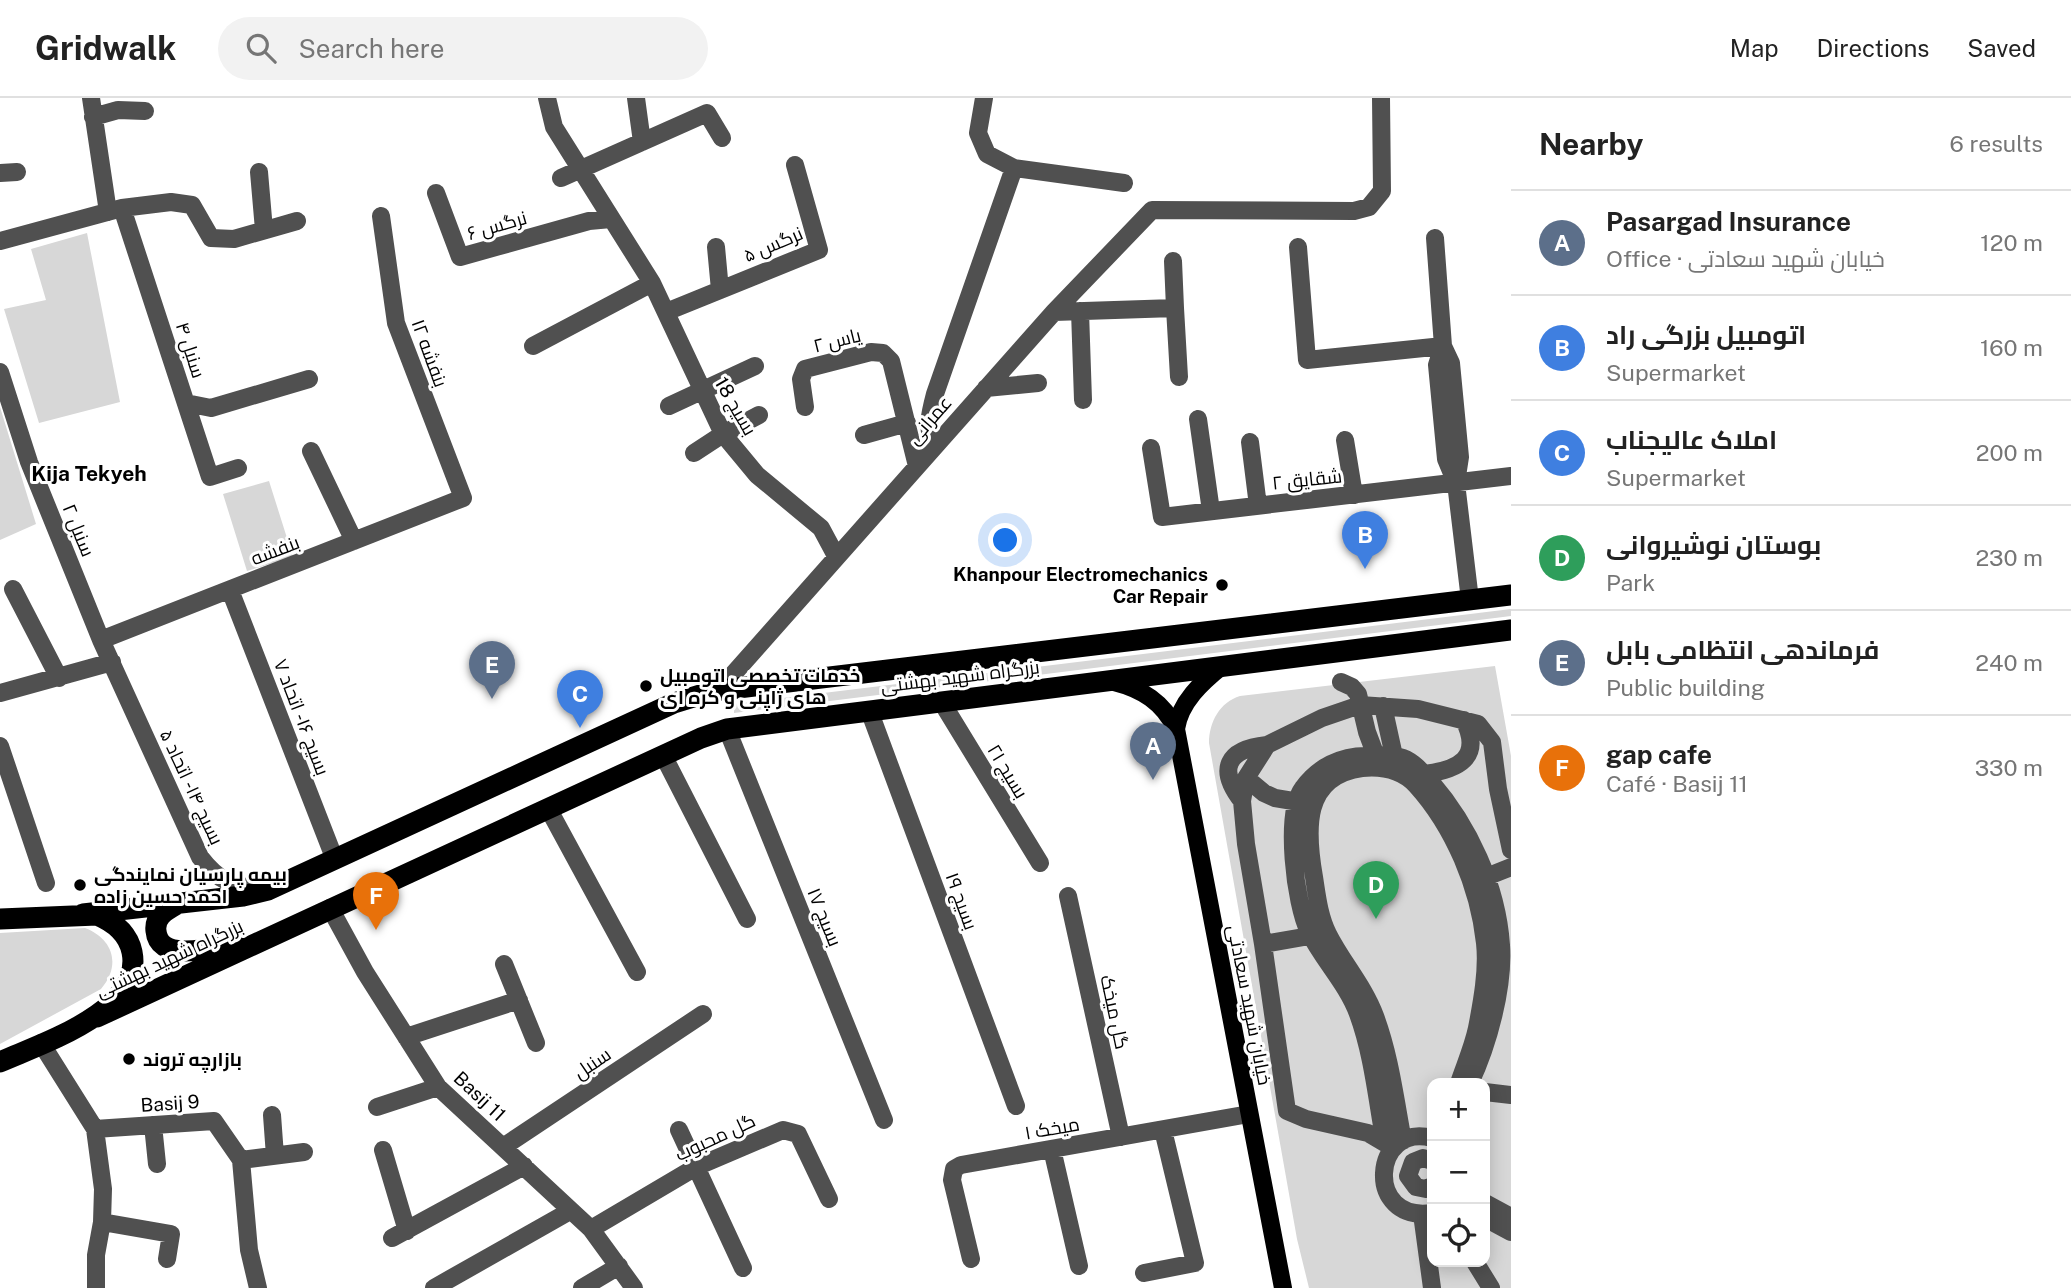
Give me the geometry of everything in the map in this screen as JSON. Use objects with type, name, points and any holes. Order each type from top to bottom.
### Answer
[{"type":"highway","name":"بزرگراه شهید بهشتی","points":[[0,919],[83,914],[243,896],[268,890],[674,703],[720,690],[1511,595]]},
{"type":"highway","name":"بزرگراه شهید بهشتی","points":[[0,1062],[663,755],[727,729],[1511,630]]},
{"type":"highway","points":[[178,903],[161,915],[155,928],[159,942],[170,950],[184,951],[272,935]]},
{"type":"highway","points":[[0,910],[31,917]]},
{"type":"highway","points":[[83,914],[110,920],[121,929],[133,954],[129,981],[97,1017]]},
{"type":"main road","points":[[1176,729],[1194,692],[1222,666]]},
{"type":"main road","points":[[1108,680],[1133,688],[1153,699],[1166,710],[1176,729]]},
{"type":"main road","name":"خیابان شهید سعادتی","points":[[1176,729],[1283,1288]]},
{"type":"street","name":"سنبل ۴","points":[[90,98],[115,210],[211,477],[238,468]]},
{"type":"street","name":"بسیج 18","points":[[547,98],[554,127],[652,283],[723,434],[757,475],[821,528],[836,556]]},
{"type":"street","points":[[636,98],[642,142]]},
{"type":"street","points":[[984,98],[978,133],[987,154],[1014,168],[1124,183]]},
{"type":"street","name":"عمرانی","points":[[836,556],[1054,312],[1152,210],[1354,211],[1369,207],[1382,191],[1381,98]]},
{"type":"street","points":[[93,117],[119,104],[145,111]]},
{"type":"street","points":[[561,178],[707,113],[722,138]]},
{"type":"street","name":"نرگس ۵","points":[[666,312],[819,250],[795,165]]},
{"type":"street","points":[[934,446],[928,421],[934,394],[1014,168]]},
{"type":"street","points":[[259,172],[264,230]]},
{"type":"street","name":"نرگس ۶","points":[[436,193],[460,257],[589,221],[611,219]]},
{"type":"street","points":[[0,241],[115,210],[171,202],[192,205],[211,238],[234,239],[296,221]]},
{"type":"street","name":"بنفشه ۱۲","points":[[381,216],[396,323],[463,498]]},
{"type":"street","points":[[1434,238],[1443,346],[1451,363],[1460,457],[1456,483],[1470,600]]},
{"type":"street","points":[[716,247],[720,290]]},
{"type":"street","points":[[1298,247],[1307,360],[1443,346]]},
{"type":"street","points":[[1174,261],[1179,377]]},
{"type":"street","points":[[533,346],[652,283]]},
{"type":"street","points":[[1054,312],[1175,308]]},
{"type":"street","points":[[1080,311],[1083,400]]},
{"type":"street","name":"یاس ۲","points":[[806,407],[801,379],[805,369],[871,352],[883,353],[891,361],[917,466]]},
{"type":"street","points":[[669,406],[755,366]]},
{"type":"street","name":"سنبل ۲","points":[[0,372],[29,462],[112,662]]},
{"type":"street","points":[[186,403],[211,408],[309,379]]},
{"type":"street","points":[[986,387],[1038,383]]},
{"type":"street","points":[[694,453],[759,415]]},
{"type":"street","points":[[1199,419],[1210,511]]},
{"type":"street","points":[[864,435],[907,423]]},
{"type":"street","points":[[1345,440],[1354,495]]},
{"type":"street","points":[[1250,442],[1258,506]]},
{"type":"street","name":"شقایق ۲","points":[[1151,449],[1162,517],[1511,476]]},
{"type":"street","points":[[311,451],[354,541]]},
{"type":"street","name":"بنفشه","points":[[101,640],[463,498]]},
{"type":"street","points":[[720,690],[836,556]]},
{"type":"street","points":[[13,589],[59,677]]},
{"type":"street","name":"بسیج ۱۶ - اتحاد ۷","points":[[230,590],[335,860]]},
{"type":"street","points":[[0,693],[112,662]]},
{"type":"street","name":"بسیج ۱۴ - اتحاد ۵","points":[[112,662],[200,857],[215,875],[224,881],[241,887],[268,890]]},
{"type":"street","points":[[1341,682],[1352,687],[1358,694],[1367,732],[1385,756]]},
{"type":"street","name":"بسیج ۲۱","points":[[940,701],[1040,863]]},
{"type":"street","points":[[1242,801],[1229,782],[1228,772],[1236,752],[1248,747],[1266,745],[1312,723],[1360,705],[1418,709],[1478,724],[1492,743],[1498,789],[1511,850]]},
{"type":"street","points":[[1383,706],[1385,756]]},
{"type":"street","name":"بسیج ۱۹","points":[[869,710],[1016,1106]]},
{"type":"street","points":[[1424,774],[1457,767],[1467,756],[1472,734],[1464,720]]},
{"type":"street","name":"بسیج ۱۷","points":[[727,729],[884,1120]]},
{"type":"street","points":[[1266,745],[1245,778],[1242,801],[1246,845],[1287,1111],[1306,1119],[1368,1133],[1394,1144],[1427,1134]]},
{"type":"street","points":[[0,746],[46,883]]},
{"type":"street","points":[[663,755],[747,919]]},
{"type":"street","points":[[1427,1213],[1406,1211],[1388,1195],[1383,1170],[1394,1144],[1385,1046],[1361,986],[1320,935],[1319,906],[1304,803],[1307,782],[1331,763],[1352,756],[1405,759],[1424,774],[1461,822],[1486,877],[1500,934],[1501,963],[1488,1040],[1472,1078]]},
{"type":"street","points":[[1245,778],[1275,798],[1304,803],[1341,773],[1369,768],[1389,769],[1409,778],[1418,787],[1453,840],[1474,890],[1485,945],[1479,1015],[1460,1078]]},
{"type":"street","points":[[548,808],[638,972]]},
{"type":"street","points":[[1486,877],[1511,867]]},
{"type":"street","name":"گل میخک","points":[[1068,896],[1121,1137]]},
{"type":"street","name":"Basij 11","points":[[330,908],[365,972],[439,1087],[591,1229],[634,1288]]},
{"type":"street","points":[[1263,944],[1320,935]]},
{"type":"street","points":[[504,964],[536,1043]]},
{"type":"street","points":[[406,1037],[519,1000]]},
{"type":"street","name":"سنبل","points":[[503,1147],[703,1014]]},
{"type":"street","points":[[41,1043],[95,1129],[103,1189],[102,1222],[96,1255],[96,1288]]},
{"type":"street","points":[[377,1107],[439,1087]]},
{"type":"street","points":[[1490,1093],[1511,1095]]},
{"type":"street","name":"میخک ۱","points":[[971,1259],[952,1180],[954,1169],[961,1165],[1249,1114]]},
{"type":"street","points":[[272,1115],[275,1156]]},
{"type":"street","name":"Basij 9","points":[[95,1129],[214,1121],[242,1160]]},
{"type":"street","points":[[153,1125],[157,1164]]},
{"type":"street","points":[[679,1130],[743,1268]]},
{"type":"street","name":"گل محبوب","points":[[591,1229],[696,1167],[783,1130],[798,1134],[829,1199]]},
{"type":"street","points":[[1144,1273],[1195,1263],[1163,1130]]},
{"type":"street","points":[[1052,1149],[1079,1266]]},
{"type":"street","points":[[383,1150],[400,1235],[524,1166]]},
{"type":"street","points":[[258,1288],[249,1250],[242,1160],[304,1152]]},
{"type":"street","points":[[1427,1160],[1413,1161],[1408,1175],[1412,1185],[1421,1189],[1427,1188]]},
{"type":"street","points":[[1487,1204],[1511,1217]]},
{"type":"street","points":[[434,1288],[570,1211]]},
{"type":"street","points":[[1490,1221],[1511,1232]]},
{"type":"street","points":[[102,1222],[171,1234],[167,1259]]},
{"type":"street","points":[[582,1288],[619,1266]]},
{"type":"street","points":[[1431,1267],[1432,1288]]},
{"type":"street","points":[[1478,1267],[1491,1288]]},
{"type":"shaded area","points":[[87,233],[120,402],[39,423],[4,309],[46,300],[31,249]]},
{"type":"shaded area","points":[[0,407],[36,524],[0,540]]},
{"type":"shaded area","points":[[269,481],[293,557],[247,571],[223,494]]},
{"type":"shaded area","points":[[1511,609],[1511,616],[734,713],[734,704]]},
{"type":"shaded area","points":[[1495,666],[1511,756],[1511,1288],[1309,1288],[1297,1239],[1209,743],[1217,714],[1240,696]]},
{"type":"shaded area","points":[[85,928],[103,939],[111,954],[111,971],[101,989],[0,1044],[0,933]]},
{"type":"place","name":"اتومبیل بزرگی راد","points":[[1365,569]]},
{"type":"place","name":"Khanpour Electromechanics Car Repair","points":[[1222,585]]},
{"type":"place","name":"خدمات تخصصی اتومبیل های ژاپنی و کره ای","points":[[646,686]]},
{"type":"place","name":"فرماندهی انتظامی بابل","points":[[492,699]]},
{"type":"place","name":"املاک عالیجناب","points":[[580,728]]},
{"type":"place","name":"Pasargad Insurance","points":[[1153,780]]},
{"type":"place","name":"بیمه پارسیان نمایندگی احمد حسین زاده","points":[[80,885]]},
{"type":"place","name":"بوستان نوشیروانی","points":[[1376,919]]},
{"type":"place","name":"gap cafe","points":[[376,930]]},
{"type":"place","name":"بازارچه تروند","points":[[129,1059]]},
{"type":"district","name":"Kija Tekyeh","points":[[89,473]]}]
